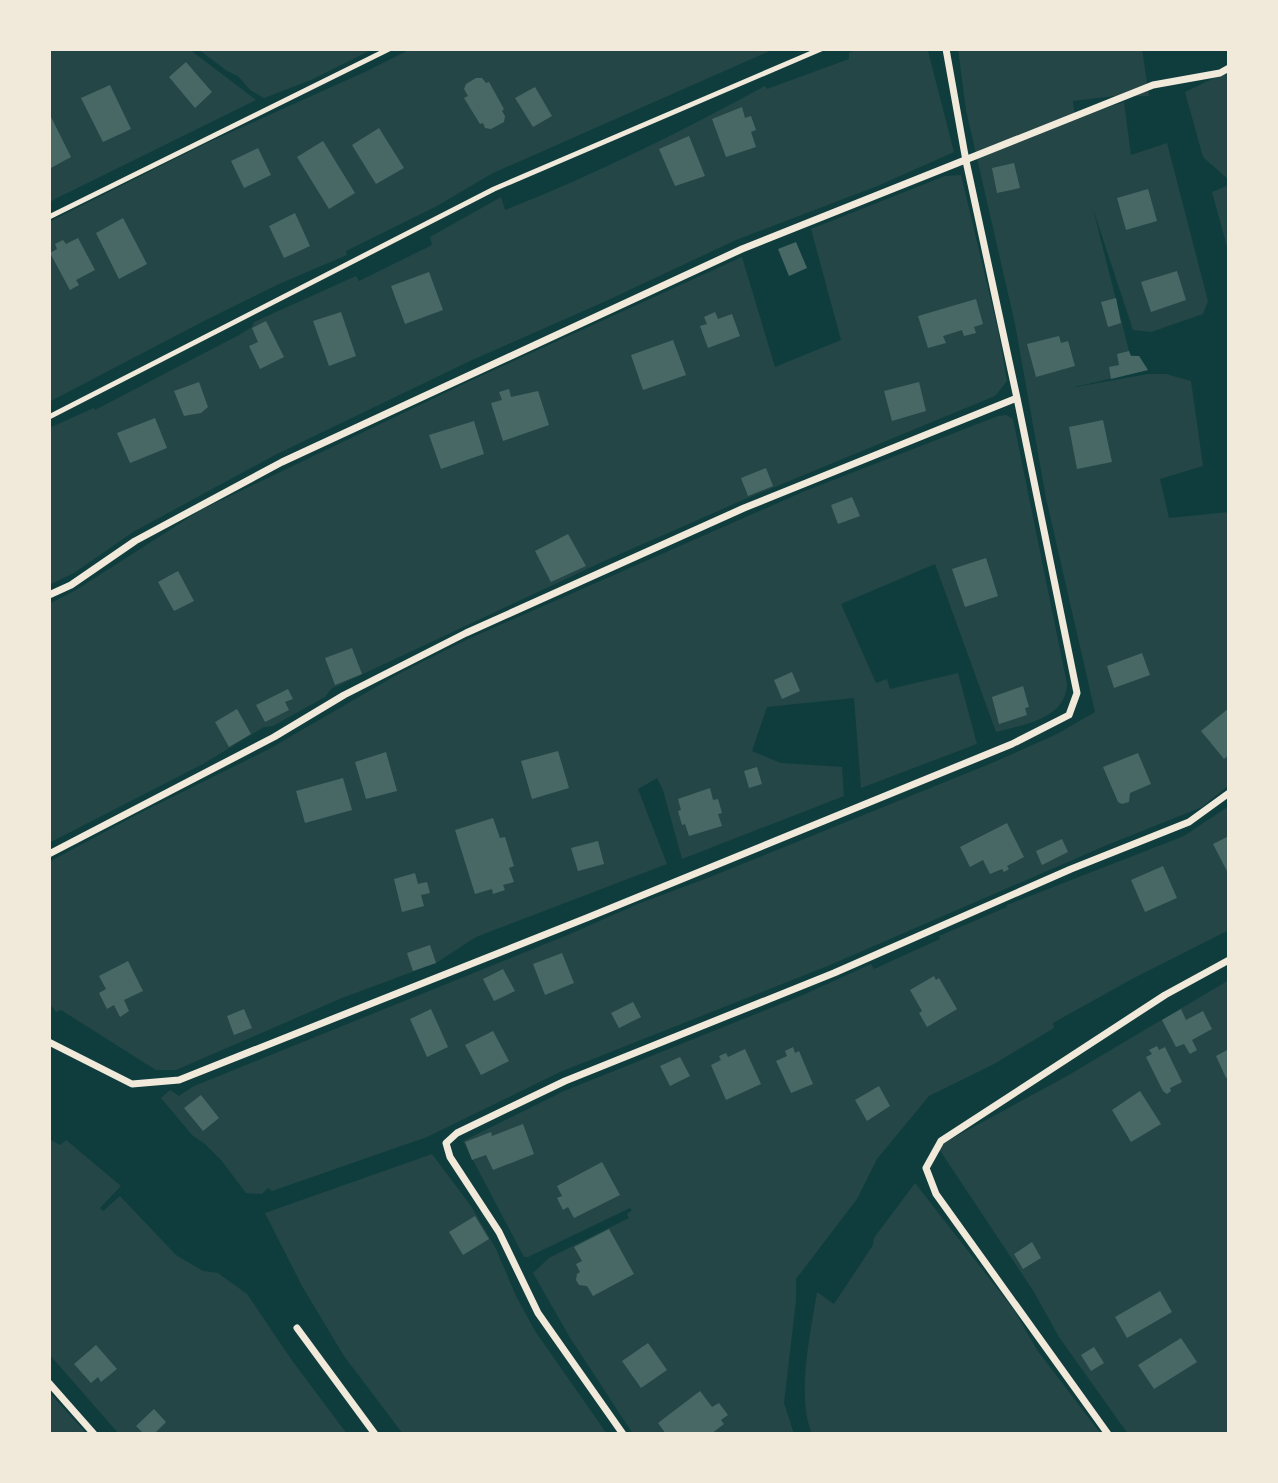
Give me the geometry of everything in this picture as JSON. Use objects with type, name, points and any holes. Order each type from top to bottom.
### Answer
[{"type":"street","points":[[49,1042],[132,1084],[179,1080],[974,760],[1069,715],[1076,693],[966,161],[946,49]]},
{"type":"street","points":[[49,595],[71,585],[135,541],[282,462],[742,249],[1153,85],[1220,73],[1229,68]]},
{"type":"street","points":[[49,854],[274,737],[344,695],[466,633],[744,508],[1017,398]]},
{"type":"street","points":[[623,1434],[538,1313],[499,1232],[450,1157],[446,1143],[457,1133],[565,1081],[834,973],[1071,869],[1189,822],[1229,793]]},
{"type":"street","points":[[1108,1434],[936,1194],[926,1168],[941,1141],[1165,995],[1229,960]]},
{"type":"street","points":[[297,1328],[375,1434]]},
{"type":"street","points":[[49,1383],[94,1434]]},
{"type":"lane","points":[[49,217],[389,49]]},
{"type":"lane","points":[[49,417],[494,189],[821,49]]},
{"type":"shaded area","points":[[49,49],[189,49],[256,100],[49,202]]},
{"type":"shaded area","points":[[198,49],[373,49],[311,80],[264,98],[250,90],[238,76]]},
{"type":"shaded area","points":[[411,49],[774,49],[493,173],[437,206],[346,251],[347,255],[279,284],[49,402],[49,222],[207,143]]},
{"type":"shaded area","points":[[857,49],[929,49],[954,152],[880,185],[736,240],[470,361],[275,455],[133,532],[74,573],[49,585],[49,428],[94,408],[95,410],[239,335],[252,327],[254,322],[356,276],[359,281],[432,245],[430,237],[501,197],[505,210],[538,197],[637,152],[765,86],[767,89],[849,59],[849,53]]},
{"type":"shaded area","points":[[958,49],[1142,49],[1149,96],[1115,96],[1073,101],[1075,118],[1124,102],[1131,155],[1167,143],[1208,301],[1203,314],[1151,332],[1133,330],[1093,209],[1130,355],[1139,356],[1148,370],[1070,388],[1148,374],[1166,374],[1191,381],[1203,466],[1160,479],[1169,518],[1229,512],[1229,785],[1202,807],[1107,845],[830,965],[560,1072],[427,1137],[272,1191],[268,1188],[262,1194],[246,1193],[221,1160],[192,1135],[161,1098],[170,1090],[179,1096],[194,1086],[638,904],[992,763],[1057,734],[1095,712],[1046,498],[1015,324],[966,110]]},
{"type":"shaded area","points":[[1228,74],[1229,180],[1203,157],[1185,92]]},
{"type":"shaded area","points":[[961,175],[998,330],[1007,381],[995,396],[743,500],[602,562],[331,689],[325,697],[273,726],[264,727],[203,764],[49,843],[49,604],[76,590],[201,510],[472,380],[742,257],[775,367],[841,340],[811,229],[945,176]]},
{"type":"shaded area","points":[[1229,185],[1229,254],[1212,192]]},
{"type":"shaded area","points":[[1006,415],[1013,419],[1067,684],[1065,696],[1051,713],[1030,723],[996,732],[935,564],[841,604],[876,683],[887,679],[890,689],[958,673],[977,744],[861,788],[854,698],[767,707],[752,751],[781,763],[842,767],[844,796],[682,859],[663,790],[657,778],[638,789],[667,864],[476,937],[436,963],[342,998],[176,1070],[156,1070],[61,1010],[56,1012],[49,1003],[49,862],[269,749],[400,673],[468,639],[805,491]]},
{"type":"shaded area","points":[[1229,806],[1229,930],[1132,979],[1053,1023],[1054,1028],[994,1064],[929,1096],[877,1159],[857,1199],[796,1279],[796,1301],[784,1403],[794,1434],[633,1434],[569,1336],[533,1273],[549,1258],[629,1218],[627,1214],[632,1210],[630,1208],[524,1257],[463,1141],[564,1091],[803,995],[871,964],[874,969],[1007,905],[1184,836]]},
{"type":"shaded area","points":[[1229,980],[1229,1434],[1128,1434],[1059,1337],[1034,1292],[939,1149],[944,1143],[1067,1076]]},
{"type":"shaded area","points":[[49,1139],[60,1145],[66,1140],[121,1186],[100,1208],[103,1211],[120,1196],[176,1255],[203,1271],[218,1273],[247,1294],[347,1434],[119,1434],[49,1354]]},
{"type":"shaded area","points":[[432,1154],[471,1206],[496,1249],[516,1296],[535,1331],[607,1434],[403,1434],[344,1356],[302,1286],[265,1213]]},
{"type":"shaded area","points":[[915,1183],[1014,1310],[1037,1350],[1101,1434],[812,1434],[807,1419],[805,1383],[817,1292],[834,1304],[873,1245],[874,1238]]},
{"type":"shaded area","points":[[49,1392],[87,1434],[49,1434]]},
{"type":"building","points":[[186,62],[212,92],[195,108],[169,77]]},
{"type":"building","points":[[476,78],[489,82],[504,109],[504,122],[491,129],[485,128],[483,123],[480,124],[464,98],[468,96],[464,89],[466,84]]},
{"type":"building","points":[[110,85],[131,129],[103,142],[81,98]]},
{"type":"building","points":[[535,87],[552,116],[533,127],[515,98]]},
{"type":"building","points":[[742,107],[745,118],[751,116],[756,130],[751,132],[756,147],[726,157],[712,119]]},
{"type":"building","points":[[49,113],[71,157],[49,169]]},
{"type":"building","points":[[379,128],[404,168],[376,184],[352,145]]},
{"type":"building","points":[[689,136],[705,176],[675,186],[659,149]]},
{"type":"building","points":[[323,141],[355,193],[329,209],[297,157]]},
{"type":"building","points":[[258,148],[271,175],[244,188],[231,161]]},
{"type":"building","points":[[1014,163],[1020,188],[997,193],[992,168]]},
{"type":"building","points":[[1148,189],[1157,221],[1126,230],[1117,198]]},
{"type":"building","points":[[295,213],[310,246],[284,258],[269,226]]},
{"type":"building","points":[[123,218],[147,264],[119,279],[96,233]]},
{"type":"building","points":[[78,238],[95,270],[76,280],[79,285],[70,290],[50,253],[57,249],[55,244],[63,240],[66,244]]},
{"type":"building","points":[[796,242],[807,268],[789,276],[778,249]]},
{"type":"building","points":[[1177,271],[1186,300],[1151,312],[1141,282]]},
{"type":"building","points":[[429,272],[443,310],[405,324],[391,286]]},
{"type":"building","points":[[1116,298],[1121,323],[1108,327],[1101,302]]},
{"type":"building","points":[[976,299],[983,324],[974,327],[976,333],[964,336],[962,330],[943,336],[946,343],[928,348],[918,316]]},
{"type":"building","points":[[341,312],[356,356],[329,366],[313,321]]},
{"type":"building","points":[[715,312],[718,319],[732,314],[740,336],[708,348],[700,326],[707,324],[704,317]]},
{"type":"building","points":[[266,321],[284,357],[260,369],[249,346],[258,342],[252,328]]},
{"type":"building","points":[[1059,336],[1061,343],[1068,341],[1075,366],[1036,377],[1027,344]]},
{"type":"building","points":[[673,340],[686,375],[643,390],[631,355]]},
{"type":"building","points":[[1129,351],[1131,356],[1139,356],[1148,370],[1111,379],[1109,367],[1119,365],[1117,354]]},
{"type":"building","points":[[199,382],[208,407],[201,413],[184,416],[174,391]]},
{"type":"building","points":[[919,382],[926,411],[892,421],[884,391]]},
{"type":"building","points":[[509,389],[511,397],[538,391],[549,425],[503,441],[491,403],[502,400],[499,392]]},
{"type":"building","points":[[155,418],[167,448],[130,463],[117,433]]},
{"type":"building","points":[[1103,420],[1112,462],[1077,469],[1069,427]]},
{"type":"building","points":[[474,421],[484,454],[441,469],[429,435]]},
{"type":"building","points":[[766,468],[773,486],[748,496],[741,478]]},
{"type":"building","points":[[852,497],[860,516],[838,524],[831,505]]},
{"type":"building","points":[[568,534],[586,566],[551,582],[535,551]]},
{"type":"building","points":[[986,558],[998,596],[965,607],[952,569]]},
{"type":"building","points":[[178,571],[194,601],[174,611],[158,582]]},
{"type":"building","points":[[352,648],[362,674],[335,685],[325,658]]},
{"type":"building","points":[[1142,653],[1150,675],[1114,688],[1107,666]]},
{"type":"building","points":[[792,672],[800,691],[782,699],[774,680]]},
{"type":"building","points":[[1023,686],[1029,707],[1025,708],[1027,715],[999,724],[992,697]]},
{"type":"building","points":[[288,689],[293,699],[285,702],[289,710],[265,722],[256,705]]},
{"type":"building","points":[[1229,708],[1229,755],[1224,759],[1201,731]]},
{"type":"building","points":[[237,709],[251,734],[229,747],[215,722]]},
{"type":"building","points":[[558,751],[569,788],[532,799],[521,761]]},
{"type":"building","points":[[386,752],[397,791],[366,799],[355,762]]},
{"type":"building","points":[[1138,753],[1151,784],[1130,793],[1129,802],[1122,804],[1118,802],[1103,767]]},
{"type":"building","points":[[757,767],[762,784],[749,788],[744,771]]},
{"type":"building","points":[[343,778],[352,810],[305,823],[296,791]]},
{"type":"building","points":[[710,788],[713,800],[718,799],[722,813],[718,814],[722,826],[689,836],[685,824],[682,825],[678,799]]},
{"type":"building","points":[[493,818],[500,838],[505,837],[514,866],[509,868],[514,882],[503,885],[505,890],[493,894],[492,889],[475,894],[455,830]]},
{"type":"building","points":[[1007,823],[1024,857],[1007,866],[1009,869],[1004,872],[1002,869],[990,874],[983,860],[970,867],[960,847]]},
{"type":"building","points":[[1229,836],[1229,875],[1213,844]]},
{"type":"building","points":[[1062,839],[1068,852],[1042,865],[1036,851]]},
{"type":"building","points":[[598,841],[604,864],[578,871],[571,848]]},
{"type":"building","points":[[1163,866],[1177,898],[1145,912],[1131,880]]},
{"type":"building","points":[[415,873],[418,884],[427,882],[430,893],[421,895],[424,906],[402,912],[394,879]]},
{"type":"building","points":[[430,945],[436,963],[413,971],[407,953]]},
{"type":"building","points":[[562,953],[574,983],[545,995],[533,964]]},
{"type":"building","points":[[128,961],[143,991],[124,1000],[129,1011],[120,1017],[114,1005],[107,1009],[99,993],[106,989],[99,976]]},
{"type":"building","points":[[503,969],[515,991],[494,1001],[483,979]]},
{"type":"building","points":[[934,976],[936,980],[939,978],[957,1009],[927,1027],[919,1013],[922,1011],[910,990]]},
{"type":"building","points":[[633,1002],[641,1017],[619,1028],[611,1013]]},
{"type":"building","points":[[244,1009],[252,1028],[234,1035],[227,1016]]},
{"type":"building","points":[[431,1009],[448,1047],[427,1057],[410,1019]]},
{"type":"building","points":[[1181,1009],[1186,1020],[1203,1011],[1212,1029],[1192,1040],[1197,1050],[1190,1054],[1184,1044],[1176,1047],[1162,1020]]},
{"type":"building","points":[[493,1031],[509,1061],[481,1075],[465,1045]]},
{"type":"building","points":[[1157,1046],[1159,1050],[1165,1047],[1182,1082],[1170,1088],[1171,1091],[1167,1094],[1146,1057],[1152,1054],[1149,1050]]},
{"type":"building","points":[[793,1047],[795,1053],[799,1051],[813,1084],[791,1093],[776,1061],[787,1056],[785,1051]]},
{"type":"building","points":[[745,1049],[761,1084],[726,1100],[711,1065],[721,1060],[719,1056],[726,1053],[728,1057]]},
{"type":"building","points":[[1227,1050],[1229,1077],[1226,1078],[1216,1056]]},
{"type":"building","points":[[680,1057],[690,1076],[670,1086],[660,1066]]},
{"type":"building","points":[[879,1086],[890,1106],[867,1121],[855,1100]]},
{"type":"building","points":[[1140,1091],[1161,1124],[1131,1142],[1112,1110]]},
{"type":"building","points":[[201,1095],[219,1118],[203,1131],[184,1108]]},
{"type":"building","points":[[523,1124],[534,1154],[493,1170],[486,1155],[472,1160],[465,1142],[491,1132],[492,1136]]},
{"type":"building","points":[[602,1162],[620,1195],[574,1218],[568,1207],[563,1210],[557,1198],[562,1196],[557,1186]]},
{"type":"building","points":[[475,1216],[489,1239],[463,1255],[449,1232]]},
{"type":"building","points":[[609,1229],[634,1274],[593,1296],[587,1286],[579,1285],[576,1280],[580,1272],[576,1264],[582,1261],[574,1247]]},
{"type":"building","points":[[1032,1242],[1041,1258],[1023,1269],[1014,1254]]},
{"type":"building","points":[[1160,1291],[1172,1312],[1127,1338],[1115,1317]]},
{"type":"building","points":[[1181,1338],[1197,1362],[1154,1389],[1138,1365]]},
{"type":"building","points":[[648,1343],[667,1370],[641,1388],[622,1361]]},
{"type":"building","points":[[96,1345],[117,1369],[101,1382],[98,1377],[91,1383],[74,1364]]},
{"type":"building","points":[[1094,1347],[1104,1363],[1091,1371],[1081,1355]]},
{"type":"building","points":[[700,1391],[712,1407],[719,1403],[728,1415],[721,1420],[724,1424],[711,1434],[666,1434],[658,1423]]},
{"type":"building","points":[[154,1409],[166,1422],[154,1434],[144,1434],[136,1426]]}]
